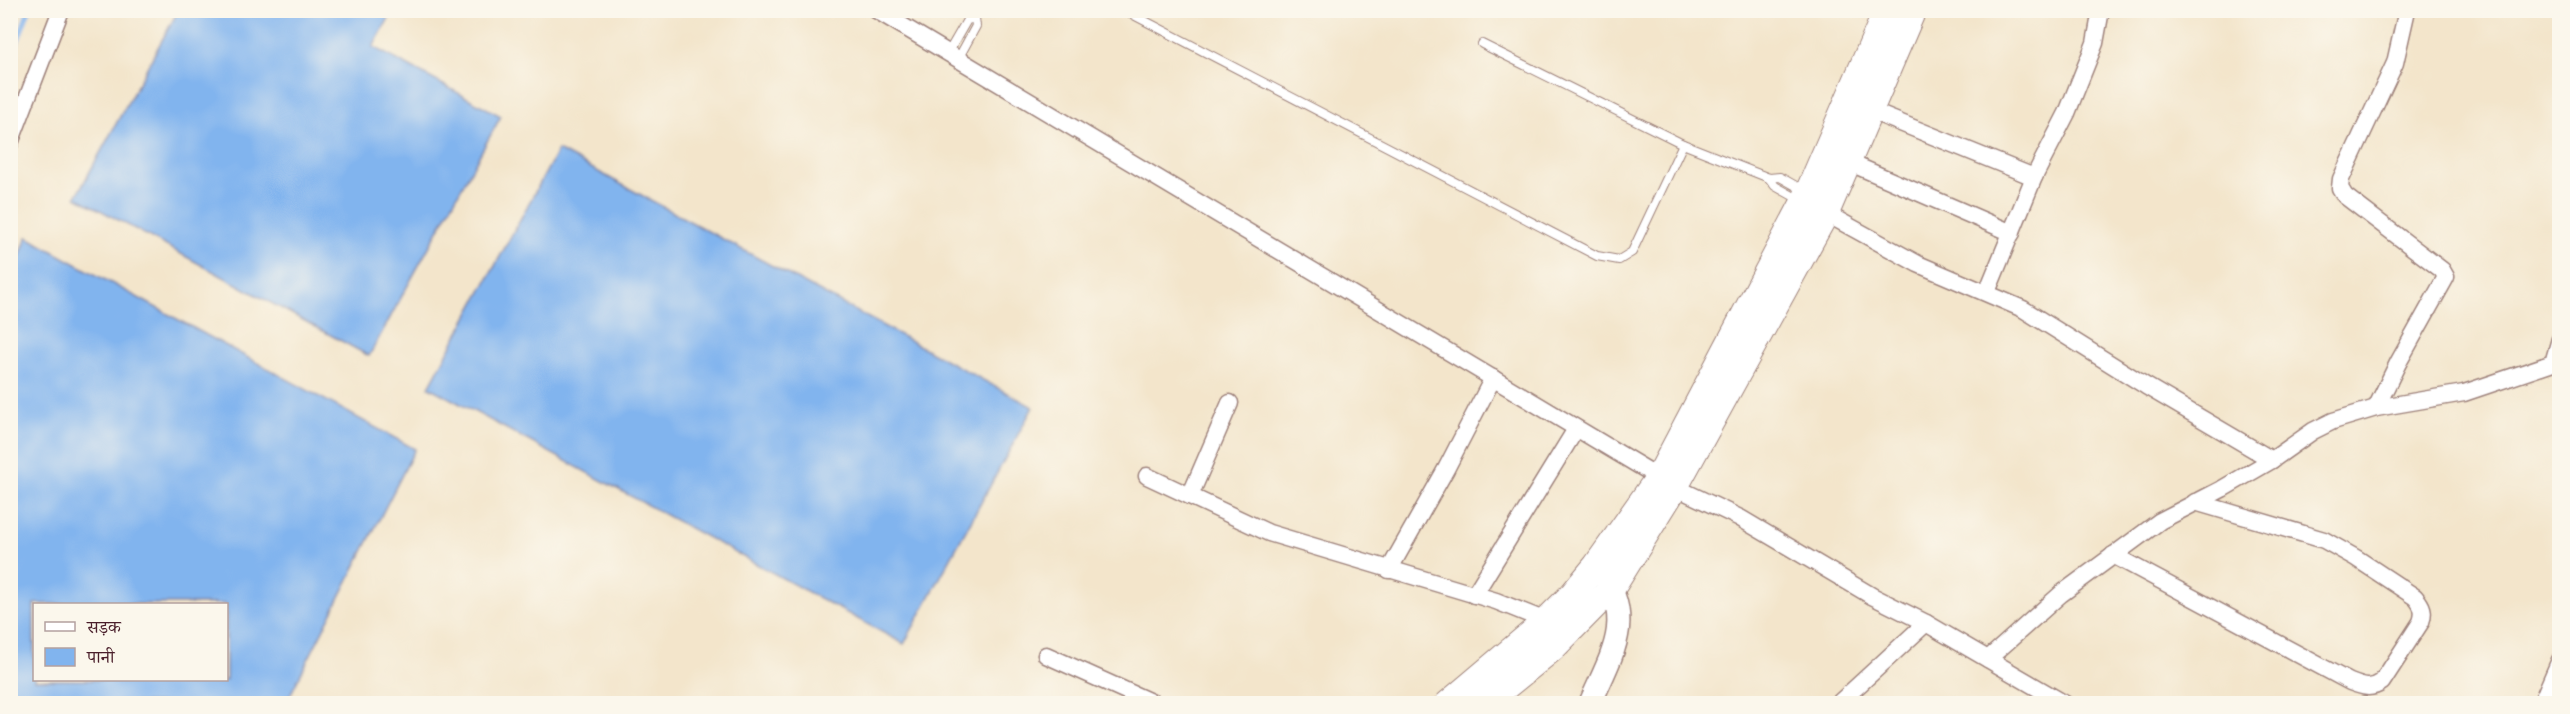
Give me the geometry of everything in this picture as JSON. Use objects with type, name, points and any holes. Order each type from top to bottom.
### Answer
[{"type":"main road","points":[[1484,704],[1553,648],[1612,588],[1813,203],[1887,10]]},
{"type":"main road","points":[[1813,203],[1848,162],[1913,10]]},
{"type":"main road","points":[[1449,704],[1546,621],[1667,482]]},
{"type":"main road","points":[[1590,704],[1619,629],[1620,610],[1612,588],[1596,566]]},
{"type":"street","points":[[10,142],[61,10]]},
{"type":"street","points":[[876,10],[1576,429],[1667,482],[1740,519],[1872,596],[1926,623],[2065,704]]},
{"type":"street","points":[[1987,292],[2034,177],[2071,104],[2094,43],[2101,10]]},
{"type":"street","points":[[2376,408],[2398,363],[2446,277],[2442,270],[2345,196],[2340,188],[2341,179],[2395,63],[2407,10]]},
{"type":"street","points":[[1871,111],[2034,177]]},
{"type":"street","points":[[1848,162],[2012,232]]},
{"type":"street","points":[[1813,203],[1918,264],[2023,309],[2146,386],[2272,460]]},
{"type":"street","points":[[1988,659],[2061,594],[2160,521],[2272,460],[2313,431],[2333,421],[2376,408],[2464,393],[2556,363],[2559,339]]},
{"type":"street","points":[[1389,570],[1446,469],[1493,378]]},
{"type":"street","points":[[1190,496],[1230,403]]},
{"type":"street","points":[[1474,594],[1576,429]]},
{"type":"street","points":[[1147,476],[1269,533],[1512,606],[1546,621]]},
{"type":"street","points":[[2113,555],[2350,682],[2365,688],[2375,687],[2382,682],[2421,622],[2424,614],[2421,604],[2415,597],[2324,540],[2195,502]]},
{"type":"street","points":[[1838,704],[1926,623]]},
{"type":"street","points":[[1046,656],[1155,704]]},
{"type":"street","points":[[2541,704],[2559,660]]},
{"type":"lane","points":[[1124,10],[1597,256],[1619,260],[1632,252],[1683,144]]},
{"type":"lane","points":[[953,56],[967,20],[977,14]]},
{"type":"lane","points":[[1482,44],[1683,144],[1769,178],[1774,186],[1813,203]]},
{"type":"water","points":[[178,11],[393,11],[373,47],[501,116],[369,356],[76,197]]},
{"type":"water","points":[[558,150],[1033,407],[904,644],[429,387]]},
{"type":"water","points":[[27,237],[415,449],[286,703],[11,703],[10,282]]},
{"type":"waterway","points":[[10,61],[29,10]]}]
